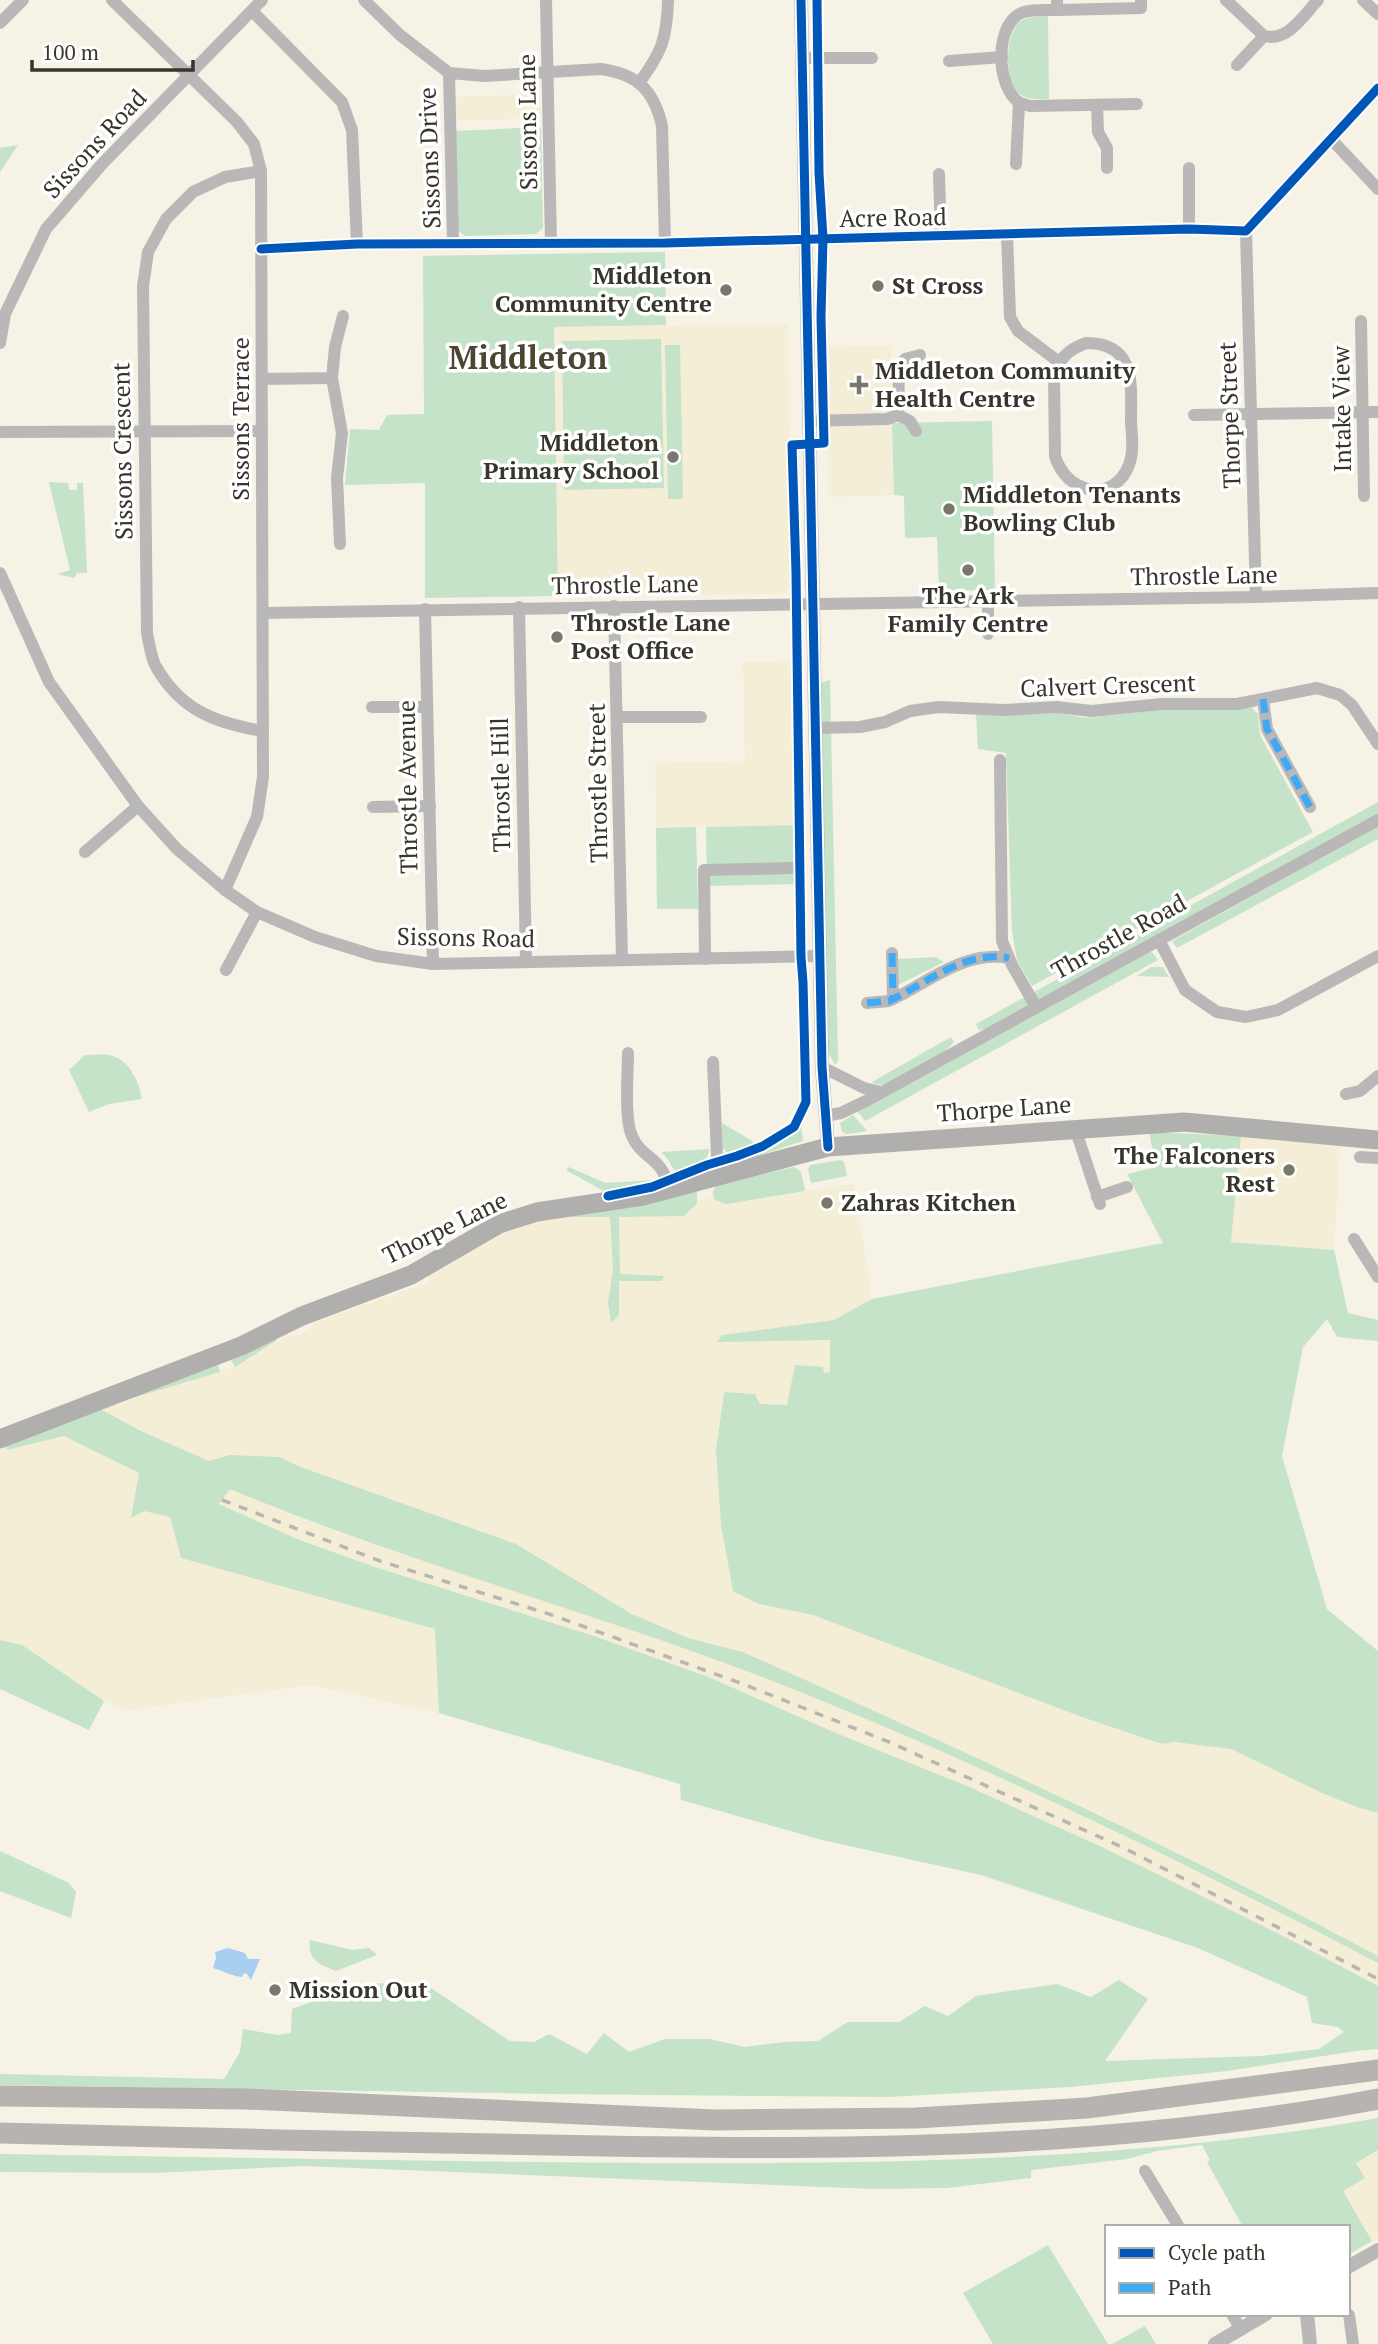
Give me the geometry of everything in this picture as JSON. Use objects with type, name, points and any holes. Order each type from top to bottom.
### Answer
[{"type":"highway","points":[[0,2096],[246,2099],[715,2120],[916,2118],[1087,2108],[1296,2083],[1378,2070]]},
{"type":"highway","points":[[0,2133],[716,2149],[917,2147],[1115,2136],[1325,2109],[1378,2099]]},
{"type":"main road","name":"Thorpe Lane","points":[[0,1439],[241,1346],[302,1316],[411,1275],[499,1224],[537,1212],[618,1201],[828,1147],[1184,1122],[1378,1140]]},
{"type":"street","points":[[0,23],[23,0]]},
{"type":"street","name":"Sissons Terrace","points":[[112,0],[237,122],[254,144],[261,171],[263,777],[257,817],[225,890]]},
{"type":"street","name":"Sissons Road","points":[[0,343],[5,314],[46,229],[102,164],[262,0]]},
{"type":"street","points":[[364,0],[400,35],[449,73],[485,76],[601,69],[619,72],[639,83],[649,92],[658,108],[662,126],[665,243]]},
{"type":"street","name":"Sissons Lane","points":[[546,0],[551,243]]},
{"type":"street","points":[[639,83],[656,61],[663,44],[668,0]]},
{"type":"street","points":[[801,0],[822,1067],[828,1147]]},
{"type":"street","points":[[1137,104],[1030,106],[1019,103],[1003,78],[1002,37],[1009,22],[1023,12],[1057,5],[1141,8],[1141,0]]},
{"type":"street","points":[[1226,0],[1264,36],[1272,38],[1285,35],[1318,0]]},
{"type":"street","points":[[1363,0],[1378,14]]},
{"type":"street","points":[[252,11],[342,102],[352,130],[357,244]]},
{"type":"street","points":[[1237,65],[1264,36]]},
{"type":"street","points":[[950,61],[1002,57]]},
{"type":"street","points":[[802,58],[872,58]]},
{"type":"street","name":"Sissons Drive","points":[[449,73],[453,243]]},
{"type":"street","points":[[1246,231],[1378,88]]},
{"type":"street","points":[[1016,164],[1019,103]]},
{"type":"street","points":[[1097,105],[1098,132],[1107,148],[1107,168]]},
{"type":"street","points":[[1331,139],[1378,189]]},
{"type":"street","points":[[1188,229],[1189,168]]},
{"type":"street","name":"Sissons Crescent","points":[[261,171],[225,177],[193,192],[166,219],[148,252],[143,286],[146,633],[154,663],[174,692],[198,712],[228,725],[263,731]]},
{"type":"street","points":[[939,174],[941,236]]},
{"type":"street","name":"Acre Road","points":[[261,249],[357,244],[665,243],[1188,229],[1246,231]]},
{"type":"street","name":"Thorpe Street","points":[[1246,231],[1256,597]]},
{"type":"street","points":[[1007,235],[1010,317],[1017,331],[1059,362]]},
{"type":"street","points":[[340,544],[337,478],[342,433],[332,378],[335,346],[343,316]]},
{"type":"street","name":"Intake View","points":[[1361,321],[1364,496]]},
{"type":"street","points":[[1098,343],[1110,347],[1120,355],[1131,377],[1132,453],[1129,465],[1113,484],[1101,489],[1076,486],[1058,468],[1055,456],[1054,377],[1059,362],[1074,347],[1098,343]]},
{"type":"street","points":[[898,415],[900,371],[905,359],[920,355]]},
{"type":"street","points":[[262,379],[332,378]]},
{"type":"street","points":[[1194,415],[1378,412]]},
{"type":"street","points":[[809,421],[887,419],[898,415],[910,421],[916,431]]},
{"type":"street","points":[[0,432],[261,431]]},
{"type":"street","name":"Sissons Road","points":[[0,573],[48,682],[138,806],[177,849],[225,890],[257,912],[315,937],[376,956],[433,964],[820,957]]},
{"type":"street","name":"Throstle Lane","points":[[263,613],[1378,593]]},
{"type":"street","points":[[988,600],[988,634]]},
{"type":"street","name":"Throstle Street","points":[[614,606],[622,960]]},
{"type":"street","name":"Throstle Hill","points":[[519,607],[526,962]]},
{"type":"street","name":"Throstle Avenue","points":[[425,609],[433,964]]},
{"type":"street","name":"Calvert Crescent","points":[[816,728],[860,727],[885,722],[910,711],[939,707],[1004,710],[1057,707],[1091,711],[1162,704],[1237,704],[1317,688],[1330,690],[1352,705],[1378,744]]},
{"type":"street","points":[[1263,699],[1267,729],[1310,807]]},
{"type":"street","points":[[372,707],[428,707]]},
{"type":"street","points":[[618,718],[701,718]]},
{"type":"street","points":[[1000,760],[1002,941],[1036,1007]]},
{"type":"street","points":[[85,852],[138,806]]},
{"type":"street","points":[[373,807],[430,806]]},
{"type":"street","name":"Throstle Road","points":[[825,1116],[841,1114],[1378,820]]},
{"type":"street","points":[[705,959],[704,870],[792,868]]},
{"type":"street","points":[[226,970],[257,912]]},
{"type":"street","points":[[1159,940],[1185,990],[1217,1012],[1246,1017],[1278,1010],[1378,956]]},
{"type":"street","points":[[892,953],[893,999]]},
{"type":"street","points":[[867,1003],[893,999],[972,958],[992,955],[1009,958]]},
{"type":"street","points":[[628,1053],[621,1080],[631,1136],[662,1168],[669,1189]]},
{"type":"street","points":[[713,1062],[720,1174]]},
{"type":"street","points":[[822,1067],[864,1088],[881,1092]]},
{"type":"street","points":[[1346,1094],[1360,1091],[1378,1076]]},
{"type":"street","points":[[1075,1128],[1098,1201],[1127,1187]]},
{"type":"street","points":[[1360,1157],[1378,1158]]},
{"type":"street","points":[[1354,1239],[1378,1277]]},
{"type":"street","points":[[1145,2171],[1178,2225]]},
{"type":"street","points":[[1350,2266],[1378,2250]]},
{"type":"street","points":[[1233,2316],[1240,2328]]},
{"type":"street","points":[[1215,2344],[1262,2316]]},
{"type":"street","points":[[1307,2316],[1310,2344]]},
{"type":"street","points":[[1349,2316],[1353,2344]]},
{"type":"shaded area","points":[[539,94],[540,118],[454,121],[453,97]]},
{"type":"shaded area","name":"Middleton Primary School","points":[[787,324],[792,587],[786,594],[558,596],[554,327]]},
{"type":"shaded area","name":"Middleton Community Health Centre","points":[[891,346],[894,495],[829,497],[826,347]]},
{"type":"shaded area","points":[[793,661],[797,825],[656,828],[655,763],[745,761],[743,662]]},
{"type":"shaded area","points":[[1241,1136],[1340,1146],[1334,1250],[1231,1242]]},
{"type":"shaded area","points":[[854,1184],[872,1299],[834,1320],[722,1335],[718,1342],[830,1339],[830,1373],[824,1373],[787,1405],[760,1404],[755,1394],[723,1392],[716,1451],[721,1525],[759,1604],[813,1615],[1162,1743],[1231,1749],[1322,1793],[1378,1813],[1378,1956],[1087,1809],[909,1727],[743,1652],[688,1638],[632,1614],[516,1544],[279,1457],[230,1455],[210,1462],[100,1409],[235,1367],[289,1335],[309,1329],[315,1322],[430,1282],[428,1275],[497,1235],[540,1221],[610,1216],[613,1270],[608,1302],[619,1315],[619,1281],[662,1281],[663,1276],[620,1274],[618,1216],[684,1216],[698,1200],[712,1196],[726,1204]]},
{"type":"shaded area","points":[[64,1436],[139,1473],[131,1517],[144,1511],[171,1517],[182,1558],[436,1629],[439,1713],[311,1685],[130,1710],[104,1701],[22,1645],[0,1640],[0,1448],[6,1445],[7,1450]]},
{"type":"shaded area","points":[[230,1489],[383,1548],[555,1602],[685,1648],[873,1720],[1096,1820],[1356,1951],[1378,1963],[1378,1986],[1102,1847],[967,1786],[831,1731],[711,1678],[594,1636],[375,1567],[297,1539],[219,1504]]},
{"type":"shaded area","points":[[1378,2150],[1378,2238],[1372,2241],[1343,2191],[1365,2178],[1356,2163]]},
{"type":"green space","points":[[1048,16],[1049,99],[1028,98],[1020,95],[1013,86],[1008,67],[1009,45],[1016,26],[1021,21],[1030,17]]},
{"type":"green space","points":[[541,127],[543,228],[536,234],[465,236],[458,231],[456,131]]},
{"type":"green space","points":[[18,145],[0,172],[0,148]]},
{"type":"green space","points":[[665,252],[666,325],[554,327],[558,596],[425,598],[425,483],[345,485],[350,429],[379,430],[387,415],[424,414],[423,256]]},
{"type":"green space","points":[[661,339],[664,488],[564,490],[562,341]]},
{"type":"green space","points":[[665,345],[680,345],[683,499],[668,499]]},
{"type":"green space","name":"Middleton Tenants Bowling Club","points":[[992,421],[995,590],[939,591],[937,537],[905,538],[904,496],[894,495],[892,423]]},
{"type":"green space","points":[[49,482],[68,483],[69,490],[77,490],[77,483],[83,483],[87,573],[77,573],[74,578],[57,574],[70,570]]},
{"type":"green space","points":[[830,680],[838,1061],[835,1065],[828,1052],[820,683]]},
{"type":"green space","points":[[1251,707],[1258,714],[1260,735],[1313,832],[1032,986],[1017,960],[1012,931],[1006,753],[978,749],[976,715],[1059,713],[1086,718],[1159,710]]},
{"type":"green space","points":[[1378,802],[1378,814],[991,1028],[979,1030],[976,1024]]},
{"type":"green space","points":[[797,825],[798,884],[707,886],[706,827]]},
{"type":"green space","points":[[1378,826],[1378,839],[1177,948],[1172,941]]},
{"type":"green space","points":[[696,827],[698,909],[657,909],[656,828]]},
{"type":"green space","points":[[1151,951],[1158,960],[865,1121],[858,1112]]},
{"type":"green space","points":[[936,957],[944,962],[898,985],[898,959]]},
{"type":"green space","points":[[1151,967],[1163,967],[1169,977],[1137,976]]},
{"type":"green space","points":[[951,1037],[954,1042],[939,1057],[886,1085],[872,1082]]},
{"type":"green space","points":[[85,1055],[109,1055],[122,1061],[136,1078],[142,1099],[109,1104],[89,1112],[69,1070]]},
{"type":"green space","points":[[853,1115],[867,1131],[847,1134],[842,1132],[840,1123]]},
{"type":"green space","points":[[722,1123],[757,1144],[729,1156],[722,1146]]},
{"type":"green space","points":[[801,1123],[803,1141],[736,1163],[734,1161],[753,1155],[795,1130]]},
{"type":"green space","points":[[1149,1132],[1241,1136],[1231,1242],[1334,1250],[1348,1313],[1378,1320],[1378,1341],[1337,1337],[1327,1319],[1303,1347],[1282,1456],[1327,1609],[1378,1651],[1378,1813],[1322,1793],[1231,1749],[1174,1742],[1162,1744],[1082,1717],[813,1615],[759,1604],[733,1591],[721,1525],[716,1451],[724,1392],[755,1394],[760,1404],[787,1405],[795,1365],[823,1367],[824,1373],[830,1372],[830,1340],[717,1342],[722,1335],[834,1320],[872,1299],[1163,1243],[1127,1174],[1156,1167]]},
{"type":"green space","points":[[709,1149],[702,1164],[676,1173],[661,1152]]},
{"type":"green space","points":[[841,1160],[844,1162],[847,1176],[811,1183],[808,1170],[810,1165]]},
{"type":"green space","points":[[569,1167],[605,1183],[656,1180],[651,1185],[609,1194],[566,1170]]},
{"type":"green space","points":[[794,1167],[801,1172],[805,1191],[726,1204],[715,1200],[713,1195],[713,1190],[720,1183]]},
{"type":"green space","points":[[697,1190],[697,1204],[684,1216],[619,1217],[620,1274],[664,1276],[662,1281],[619,1281],[619,1315],[611,1323],[608,1302],[613,1270],[610,1217],[569,1217]]},
{"type":"green space","points":[[275,1338],[276,1341],[235,1367],[231,1360]]},
{"type":"green space","points":[[218,1365],[220,1372],[119,1402]]},
{"type":"green space","points":[[100,1409],[141,1431],[209,1461],[230,1455],[279,1457],[516,1544],[632,1614],[688,1638],[743,1652],[983,1761],[1222,1875],[1378,1956],[1378,1963],[1223,1884],[989,1772],[830,1704],[684,1648],[423,1561],[230,1489],[219,1504],[297,1539],[375,1567],[594,1636],[711,1678],[831,1731],[967,1786],[1102,1847],[1378,1986],[1378,2049],[1227,2071],[1070,2087],[888,2097],[0,2085],[0,2074],[224,2079],[240,2052],[243,2029],[278,2035],[291,2033],[292,2009],[323,1998],[331,2000],[349,1986],[366,1983],[425,1984],[510,2041],[534,2042],[549,2034],[587,2054],[604,2033],[629,2052],[665,2039],[709,2039],[745,2047],[818,2041],[848,2022],[899,2022],[925,2006],[948,2016],[976,1996],[1057,1984],[1091,1997],[1119,1980],[1148,1999],[1105,2061],[1262,2056],[1319,2049],[1344,2032],[1338,2027],[1312,2023],[1307,1997],[1198,1948],[981,1875],[822,1840],[681,1800],[680,1784],[439,1713],[435,1629],[181,1558],[170,1517],[144,1511],[131,1518],[139,1473],[64,1436],[7,1450],[6,1445]]},
{"type":"green space","points":[[0,1640],[22,1645],[104,1701],[89,1730],[0,1689]]},
{"type":"green space","points":[[0,1851],[69,1883],[76,1892],[71,1918],[0,1891]]},
{"type":"green space","points":[[310,1940],[352,1950],[369,1948],[377,1955],[336,1971],[316,1961],[311,1953]]},
{"type":"green space","points":[[1378,2118],[1378,2150],[1356,2163],[1365,2178],[1343,2191],[1372,2241],[1350,2254],[1350,2225],[1242,2225],[1207,2162],[1210,2160],[1202,2145],[1157,2151],[1127,2159],[1031,2170],[1031,2178],[947,2188],[873,2189],[305,2166],[154,2173],[0,2172],[0,2154],[577,2162],[839,2162],[1020,2157],[1110,2151],[1289,2132]]},
{"type":"green space","points":[[1048,2245],[1108,2344],[993,2344],[963,2293]]},
{"type":"green space","points":[[1145,2326],[1156,2344],[1112,2344]]},
{"type":"water","points":[[228,1948],[245,1953],[248,1959],[260,1959],[251,1980],[244,1973],[242,1977],[213,1968],[215,1952]]},
{"type":"railway","points":[[222,1500],[380,1561],[549,1614],[743,1684],[889,1742],[1124,1848],[1378,1979]]},
{"type":"marked path","points":[[1263,699],[1267,729],[1310,807]]},
{"type":"marked path","points":[[892,953],[893,999]]},
{"type":"marked path","points":[[867,1003],[889,1001],[965,962],[979,958],[1009,958]]},
{"type":"cycle path","points":[[801,0],[822,1067],[828,1147]]},
{"type":"cycle path","points":[[608,1196],[652,1187],[763,1146],[794,1127],[806,1102],[792,445],[824,443],[821,317],[823,238],[819,173],[817,0]]},
{"type":"cycle path","points":[[261,249],[357,244],[665,243],[1189,229],[1246,231],[1378,88]]},
{"type":"place","name":"St Cross","points":[[878,286]]},
{"type":"place","name":"Middleton Community Centre","points":[[726,290]]},
{"type":"place","name":"Middleton Community Health Centre","points":[[859,385]]},
{"type":"place","name":"Middleton Primary School","points":[[673,457]]},
{"type":"place","name":"Middleton Tenants Bowling Club","points":[[949,509]]},
{"type":"place","name":"The Ark Family Centre","points":[[968,570]]},
{"type":"place","name":"Throstle Lane Post Office","points":[[557,637]]},
{"type":"place","name":"The Falconers Rest","points":[[1289,1170]]},
{"type":"place","name":"Zahras Kitchen","points":[[827,1203]]},
{"type":"place","name":"Mission Out","points":[[275,1990]]},
{"type":"district","name":"Middleton","points":[[528,358]]}]
